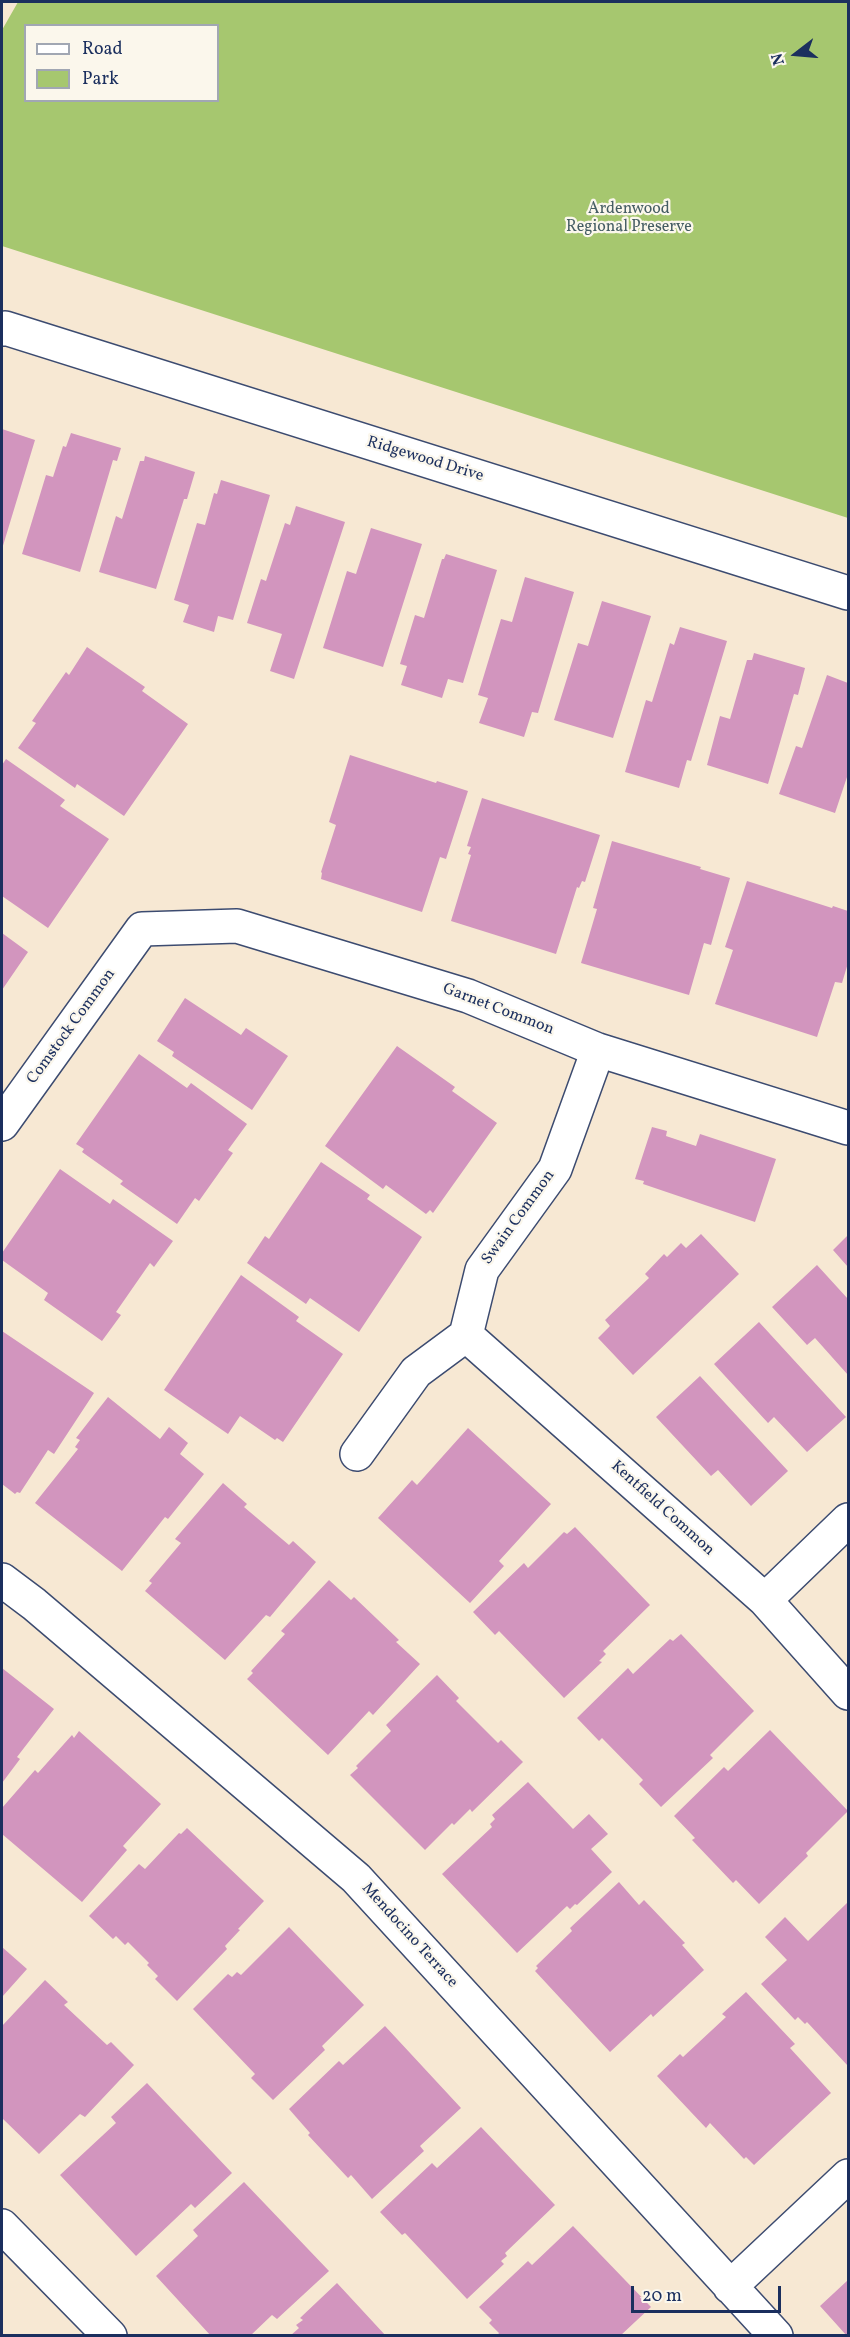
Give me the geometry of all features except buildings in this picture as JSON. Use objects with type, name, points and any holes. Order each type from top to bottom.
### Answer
[{"type":"street","name":"Ridgewood Drive","points":[[2,329],[5,328],[849,593]]},
{"type":"street","name":"Garnet Common","points":[[142,929],[237,926],[468,996],[598,1050],[849,1128]]},
{"type":"street","name":"Comstock Common","points":[[2,1124],[142,929]]},
{"type":"street","name":"Swain Common","points":[[466,1335],[482,1270],[555,1169],[598,1050]]},
{"type":"street","points":[[357,1454],[416,1372],[466,1335]]},
{"type":"street","name":"Kentfield Common","points":[[466,1335],[765,1600],[849,1693]]},
{"type":"street","points":[[765,1600],[849,1520]]},
{"type":"street","name":"Mendocino Terrace","points":[[2,1580],[356,1878],[776,2336]]},
{"type":"street","points":[[730,2287],[849,2176]]},
{"type":"street","points":[[2,2226],[110,2336]]},
{"type":"green space","name":"Ardenwood Regional Preserve","points":[[18,2],[848,2],[848,518],[2,246],[2,30]]}]
